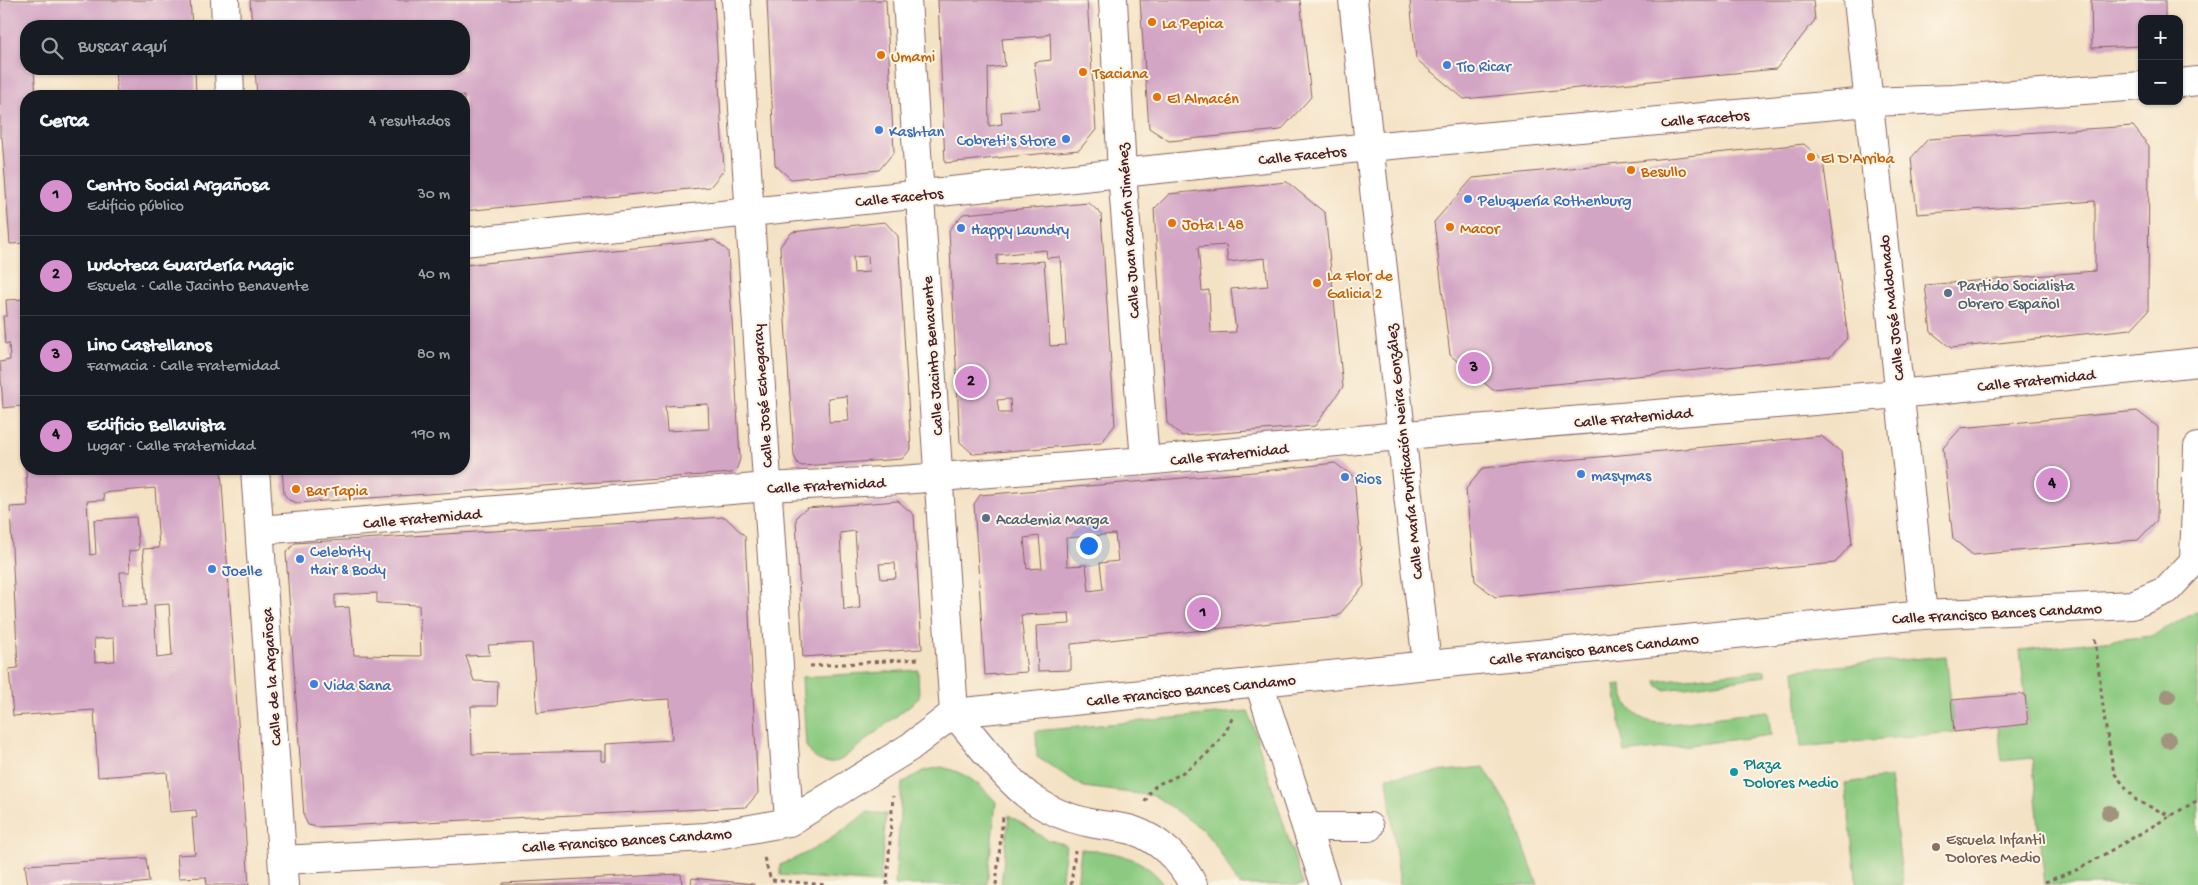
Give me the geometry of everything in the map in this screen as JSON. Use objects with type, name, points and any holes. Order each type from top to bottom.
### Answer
[{"type":"street","points":[[225,0],[226,20]]},
{"type":"street","name":"Calle José Echegaray","points":[[736,0],[748,212],[789,822]]},
{"type":"street","name":"Calle Jacinto Benavente","points":[[908,0],[954,713]]},
{"type":"street","name":"Calle Juan Ramón Jiménez","points":[[1113,0],[1122,173],[1145,461]]},
{"type":"street","name":"Calle María Purificación Neira González","points":[[1353,0],[1427,665]]},
{"type":"street","name":"Calle José Maldonado","points":[[1858,0],[1923,615]]},
{"type":"street","points":[[229,75],[230,90]]},
{"type":"street","points":[[2183,83],[2198,81]]},
{"type":"street","name":"Calle Facetos","points":[[470,241],[1369,147],[1869,102],[1952,99],[2138,86]]},
{"type":"street","name":"Calle Fraternidad","points":[[260,530],[767,487],[938,477],[1145,461],[1401,436],[1899,394],[2198,362]]},
{"type":"street","name":"Calle Francisco Bances Candamo","points":[[284,872],[706,837],[789,822],[895,756],[954,713],[1923,615],[2132,605],[2166,590],[2194,561],[2198,447]]},
{"type":"street","name":"Calle de la Argañosa","points":[[256,475],[284,872]]},
{"type":"street","points":[[1248,684],[1306,827],[1325,885]]},
{"type":"street","points":[[954,713],[1022,792],[1066,817],[1132,830],[1163,847],[1186,872],[1193,885]]},
{"type":"street","points":[[1306,827],[1369,827]]},
{"type":"path","points":[[2091,607],[2105,723],[2114,773],[2137,801],[2171,816]]},
{"type":"path","points":[[779,668],[950,657]]},
{"type":"path","points":[[1132,830],[1148,795],[1156,783],[1177,776],[1195,764],[1227,732],[1248,684]]},
{"type":"path","points":[[887,885],[895,756]]},
{"type":"path","points":[[996,885],[1008,776]]},
{"type":"path","points":[[2045,882],[2079,869],[2198,800]]},
{"type":"path","points":[[754,829],[771,880],[827,885]]},
{"type":"green space","points":[[2198,611],[2198,885],[2045,885],[2032,758],[2002,761],[1998,727],[2028,723],[2020,650],[2152,636]]},
{"type":"green space","points":[[1946,656],[1954,732],[1801,747],[1794,670]]},
{"type":"green space","points":[[918,670],[919,698],[841,760],[835,762],[820,761],[809,751],[806,746],[802,677]]},
{"type":"green space","points":[[1765,670],[1765,676],[1664,690],[1657,685],[1656,681]]},
{"type":"green space","points":[[1621,684],[1625,700],[1632,711],[1642,718],[1653,722],[1679,723],[1768,711],[1771,735],[1624,753],[1615,685]]},
{"type":"green space","points":[[1248,711],[1303,885],[1239,885],[1217,847],[1202,829],[1155,796],[1084,787],[1037,757],[1036,731]]},
{"type":"green space","points":[[941,767],[950,769],[972,780],[996,802],[987,885],[895,885],[902,783],[923,771]]},
{"type":"green space","points":[[1484,767],[1512,813],[1538,885],[1400,885],[1387,777]]},
{"type":"green space","points":[[1890,777],[1903,885],[1857,885],[1845,783]]},
{"type":"green space","points":[[867,812],[886,814],[880,883],[780,875],[780,865],[826,842]]},
{"type":"green space","points":[[1009,815],[1046,839],[1066,845],[1061,885],[1001,885]]},
{"type":"green space","points":[[1081,849],[1127,857],[1147,868],[1164,885],[1077,885]]},
{"type":"building","points":[[0,0],[190,0],[192,20],[20,20],[20,75],[34,75],[36,90],[20,90],[20,243],[10,244],[2,137],[0,137]]},
{"type":"building","points":[[250,0],[714,0],[724,170],[710,187],[470,210],[470,90],[257,90],[255,75],[470,75],[470,20],[252,20]]},
{"type":"building","points":[[767,0],[886,0],[894,152],[879,170],[791,179],[775,165]]},
{"type":"building","points":[[938,0],[1087,0],[1096,130],[1079,150],[945,163]],"holes":[[[1050,32],[1051,60],[1034,62],[1040,109],[1001,112],[1002,124],[989,126],[988,68],[1005,66],[1002,39],[1044,36]]]},
{"type":"building","points":[[1140,0],[1300,0],[1311,97],[1281,130],[1169,141],[1149,128]]},
{"type":"building","points":[[1410,0],[1813,0],[1815,20],[1776,69],[1464,99],[1416,59]]},
{"type":"building","points":[[2091,0],[2165,0],[2165,15],[2138,15],[2138,46],[2092,48]]},
{"type":"building","points":[[115,75],[195,75],[196,90],[117,90]]},
{"type":"building","points":[[2133,126],[2149,146],[2148,311],[2131,329],[1951,348],[1931,332],[1925,285],[2095,271],[2095,201],[1917,214],[1911,158],[1928,139]]},
{"type":"building","points":[[1804,144],[1823,161],[1848,337],[1830,357],[1493,390],[1450,355],[1434,222],[1473,178]]},
{"type":"building","points":[[1287,182],[1325,213],[1343,387],[1315,426],[1182,436],[1167,423],[1154,209],[1169,194]],"holes":[[[1226,245],[1228,262],[1265,258],[1268,286],[1231,289],[1236,332],[1211,333],[1209,290],[1202,291],[1198,247]]]},
{"type":"building","points":[[1089,203],[1101,214],[1115,425],[1101,443],[973,454],[960,442],[949,230],[963,214]],"holes":[[[1046,250],[1047,258],[1060,257],[1066,345],[1050,346],[1044,261],[997,265],[997,255]],[[1010,399],[1011,413],[999,413],[997,400]]]},
{"type":"building","points":[[885,222],[898,236],[911,449],[902,459],[802,466],[798,464],[794,456],[780,246],[792,232]],"holes":[[[868,256],[869,272],[854,273],[853,257]],[[847,396],[849,421],[829,422],[828,398]]]},
{"type":"building","points":[[714,240],[728,251],[740,459],[737,468],[732,473],[297,503],[289,500],[284,494],[282,475],[470,475],[470,264]],"holes":[[[708,404],[709,429],[667,431],[665,406]]]},
{"type":"building","points":[[20,299],[20,406],[3,408],[0,362],[10,360],[9,343],[5,344],[3,316],[7,316],[6,300]]},
{"type":"building","points":[[2137,411],[2158,427],[2157,520],[2138,540],[1973,555],[1953,539],[1943,448],[1961,428]]},
{"type":"building","points":[[1821,436],[1841,452],[1852,543],[1835,563],[1495,597],[1475,581],[1466,489],[1483,468]]},
{"type":"building","points":[[1335,463],[1354,477],[1364,586],[1338,616],[1071,644],[1071,670],[1038,671],[1036,626],[1070,624],[1069,613],[1021,615],[1027,672],[985,675],[974,504],[980,495],[1254,472]],"holes":[[[1115,534],[1118,561],[1100,563],[1103,589],[1089,591],[1086,565],[1067,566],[1066,538]],[[1039,536],[1042,568],[1027,569],[1024,538]]]},
{"type":"building","points":[[26,475],[221,475],[249,885],[207,885],[206,877],[179,878],[177,855],[195,854],[192,818],[197,818],[196,810],[170,812],[167,772],[98,777],[94,710],[13,716],[9,669],[18,668],[10,507],[28,506]],"holes":[[[155,488],[159,548],[143,549],[147,605],[122,606],[120,572],[130,572],[129,551],[139,550],[136,517],[94,520],[96,554],[90,555],[87,501],[104,500],[103,493]],[[169,604],[172,656],[157,658],[154,605]],[[114,638],[115,661],[95,662],[94,639]]]},
{"type":"building","points":[[898,501],[914,515],[922,649],[803,657],[796,519],[807,508]],"holes":[[[855,531],[860,608],[844,610],[840,533]],[[895,563],[896,578],[881,579],[879,564]]]},
{"type":"building","points":[[725,517],[745,536],[758,793],[746,807],[317,827],[308,825],[304,817],[286,553],[295,543]],"holes":[[[377,593],[377,603],[419,605],[421,656],[354,655],[349,607],[335,608],[335,595]],[[532,643],[537,713],[635,701],[670,699],[672,740],[606,744],[606,761],[601,761],[601,751],[472,754],[471,706],[497,706],[498,682],[474,681],[466,656],[490,655],[488,645]]]},
{"type":"building","points":[[2025,694],[2028,724],[1954,732],[1951,700]]},
{"type":"building","points":[[146,858],[149,882],[123,885],[28,885],[25,865]]},
{"type":"building","points":[[681,874],[682,885],[503,885],[503,883]]},
{"type":"building","points":[[692,878],[754,884],[754,885],[691,885]]},
{"type":"place","name":"La Pepica","points":[[1152,22]]},
{"type":"place","name":"Umami","points":[[881,55]]},
{"type":"place","name":"Tío Ricar","points":[[1447,65]]},
{"type":"place","name":"Tsaciana","points":[[1083,72]]},
{"type":"place","name":"El Almacén","points":[[1157,97]]},
{"type":"place","name":"Kashtan","points":[[879,130]]},
{"type":"place","name":"Cobreti's Store","points":[[1066,139]]},
{"type":"place","name":"El D'Arriba","points":[[1811,157]]},
{"type":"place","name":"Besullo","points":[[1631,170]]},
{"type":"place","name":"Peluquería Rothenburg","points":[[1468,199]]},
{"type":"place","name":"Jota L 48","points":[[1172,223]]},
{"type":"place","name":"Macor","points":[[1450,227]]},
{"type":"place","name":"Happy Laundry","points":[[961,228]]},
{"type":"place","name":"La Flor de Galicia 2","points":[[1317,283]]},
{"type":"place","name":"Partido Socialista Obrero Español","points":[[1948,293]]},
{"type":"place","name":"Lino Castellanos","points":[[1474,368]]},
{"type":"place","name":"Ludoteca Guardería Magic","points":[[971,382]]},
{"type":"place","name":"masymas","points":[[1581,474]]},
{"type":"place","name":"Rios","points":[[1345,477]]},
{"type":"place","name":"Edificio Bellavista","points":[[2052,484]]},
{"type":"place","name":"Bar Tapia","points":[[296,489]]},
{"type":"place","name":"Academia Marga","points":[[986,518]]},
{"type":"place","name":"Celebrity Hair & Body","points":[[300,559]]},
{"type":"place","name":"Joelle","points":[[212,569]]},
{"type":"place","name":"Centro Social Argañosa","points":[[1203,613]]},
{"type":"place","name":"Vida Sana","points":[[314,684]]},
{"type":"place","name":"Plaza Dolores Medio","points":[[1734,772]]},
{"type":"place","name":"Escuela Infantil Dolores Medio","points":[[1936,847]]}]
